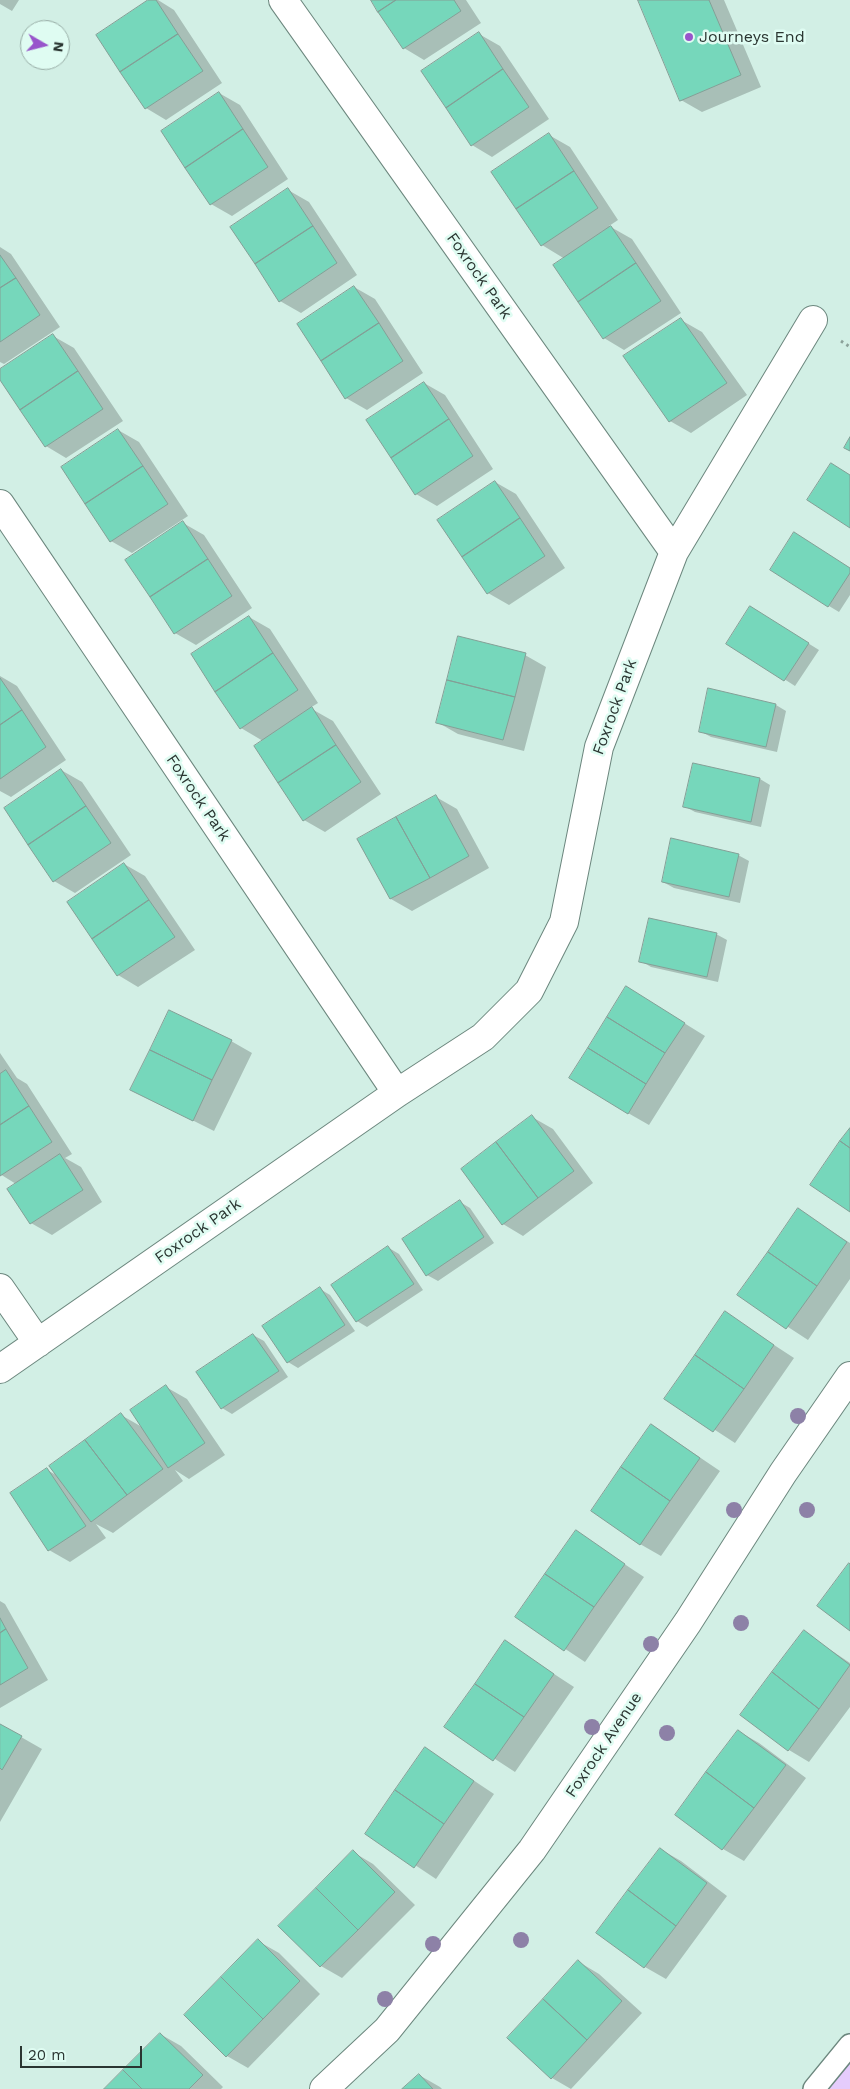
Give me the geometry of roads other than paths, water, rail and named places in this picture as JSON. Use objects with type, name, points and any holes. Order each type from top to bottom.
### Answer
[{"type":"street","name":"Foxrock Park","points":[[283,0],[674,552]]},
{"type":"street","name":"Foxrock Park","points":[[0,1369],[397,1093],[483,1037],[529,991],[564,922],[599,747],[674,552],[812,320]]},
{"type":"street","name":"Foxrock Park","points":[[0,504],[397,1093]]},
{"type":"street","points":[[0,1288],[38,1343]]},
{"type":"street","name":"Foxrock Avenue","points":[[324,2089],[387,2030],[532,1850],[688,1622],[783,1473],[850,1376]]},
{"type":"lane","points":[[814,2089],[850,2045]]},
{"type":"place","name":"Journeys End","points":[[689,37]]}]
